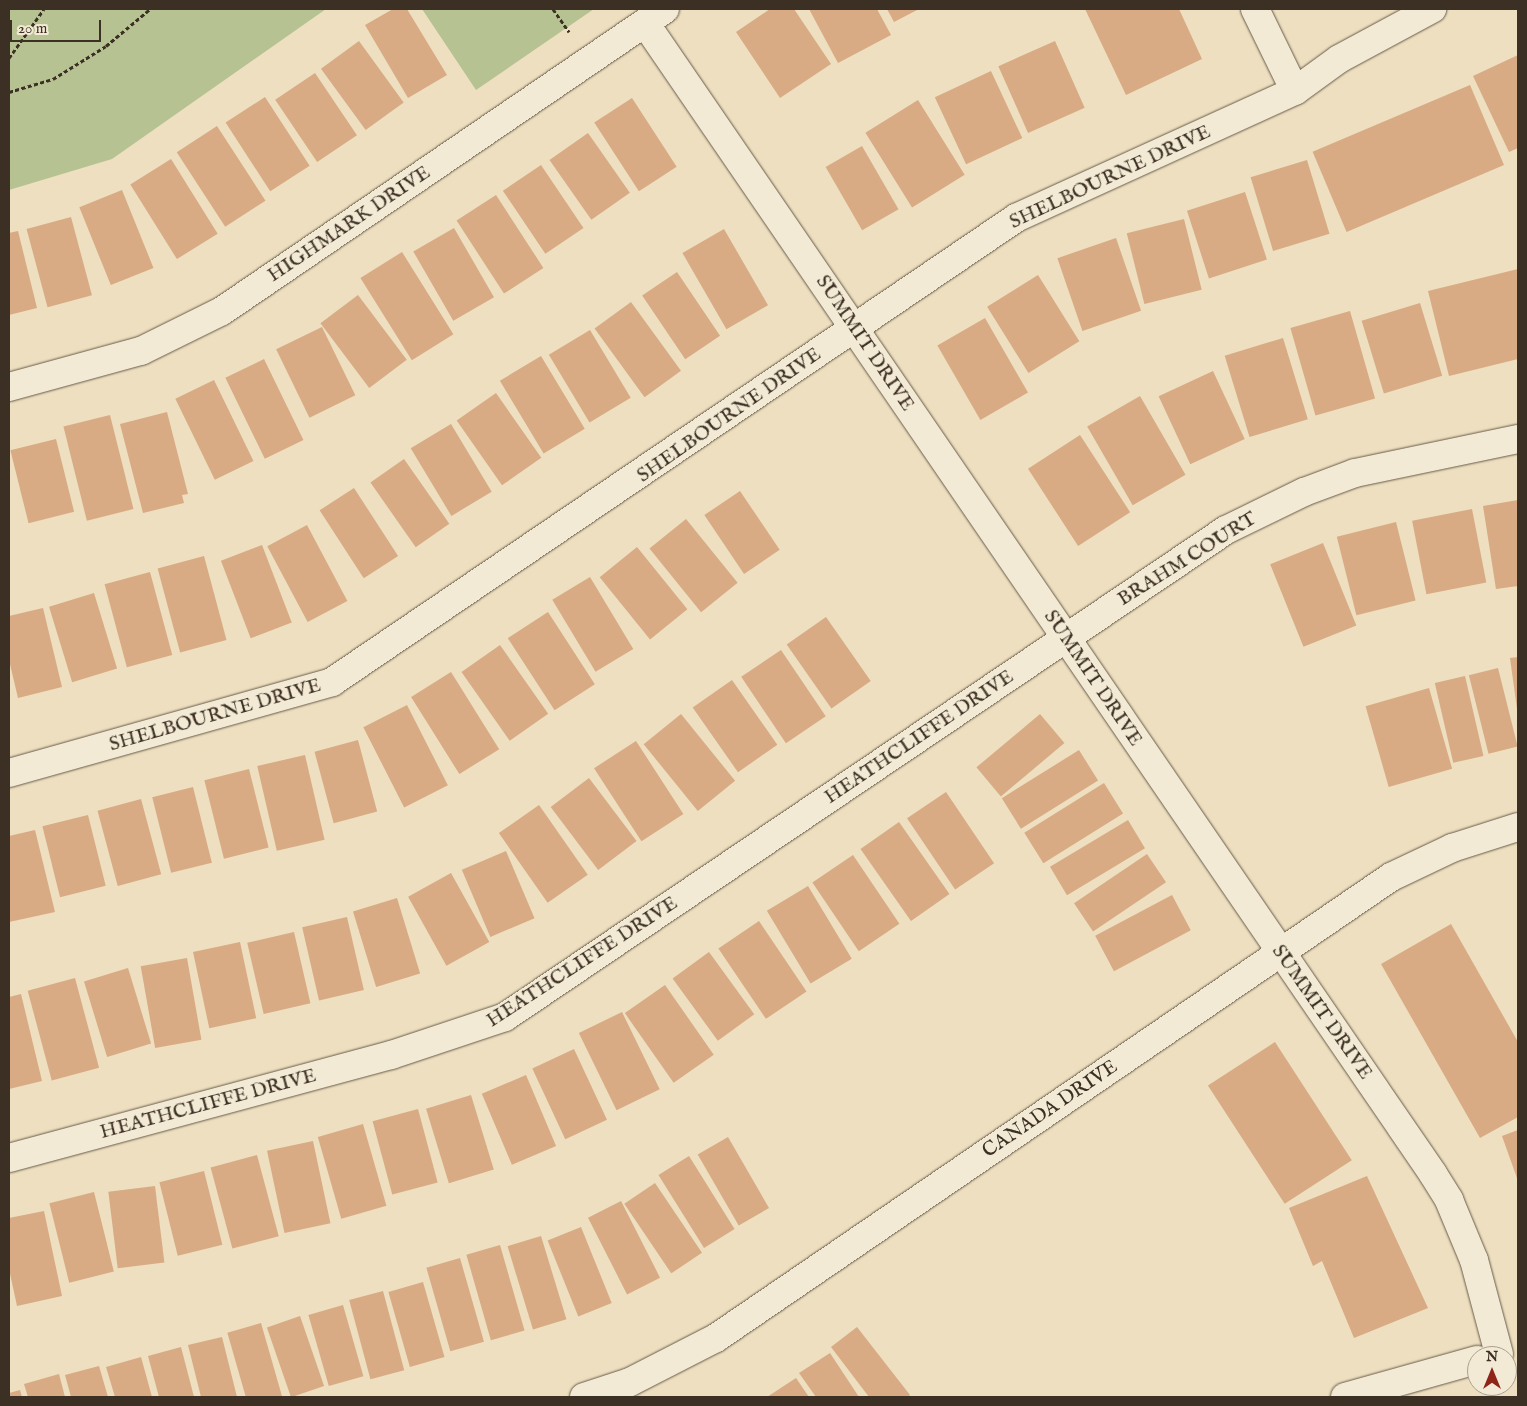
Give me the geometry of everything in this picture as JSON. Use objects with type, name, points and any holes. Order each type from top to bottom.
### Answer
[{"type":"street","points":[[1256,9],[1295,91]]},
{"type":"street","name":"SHELBOURNE DRIVE","points":[[9,773],[332,682],[1016,218],[1295,91],[1338,59],[1432,9]]},
{"type":"street","name":"SUMMIT DRIVE","points":[[655,16],[856,327],[1065,638],[1280,950],[1449,1200],[1474,1260],[1494,1346]]},
{"type":"street","name":"HIGHMARK DRIVE","points":[[9,387],[141,352],[222,311],[655,16]]},
{"type":"street","name":"BRAHM COURT","points":[[1065,638],[1226,530],[1304,492],[1423,456],[1518,439]]},
{"type":"street","name":"HEATHCLIFFE DRIVE","points":[[9,1158],[400,1052],[504,1017],[1065,638]]},
{"type":"street","name":"CANADA DRIVE","points":[[584,1397],[630,1382],[716,1338],[1280,950],[1421,860],[1518,827]]},
{"type":"street","points":[[1346,1397],[1467,1363]]},
{"type":"path","points":[[9,58],[44,9]]},
{"type":"path","points":[[9,92],[53,79],[106,46],[150,9]]},
{"type":"path","points":[[553,9],[569,32]]},
{"type":"green space","points":[[9,9],[326,9],[112,159],[9,190]]},
{"type":"green space","points":[[422,9],[594,9],[476,90]]},
{"type":"building","points":[[393,9],[407,9],[447,75],[408,98],[365,25]]},
{"type":"building","points":[[770,9],[794,9],[831,64],[780,98],[736,32]]},
{"type":"building","points":[[809,9],[877,9],[891,35],[838,63]]},
{"type":"building","points":[[887,9],[919,9],[894,22]]},
{"type":"building","points":[[1085,9],[1179,9],[1202,59],[1126,95]]},
{"type":"building","points":[[359,41],[404,102],[366,130],[321,69]]},
{"type":"building","points":[[1055,41],[1085,108],[1028,133],[998,66]]},
{"type":"building","points":[[1518,55],[1518,148],[1509,152],[1473,76]]},
{"type":"building","points":[[991,71],[1022,138],[966,164],[935,97]]},
{"type":"building","points":[[315,73],[357,135],[317,162],[275,100]]},
{"type":"building","points":[[1470,85],[1504,165],[1347,232],[1313,152]]},
{"type":"building","points":[[265,97],[310,166],[270,191],[226,123]]},
{"type":"building","points":[[632,98],[677,167],[639,191],[594,123]]},
{"type":"building","points":[[918,100],[965,175],[912,207],[865,133]]},
{"type":"building","points":[[217,126],[265,201],[225,227],[177,152]]},
{"type":"building","points":[[588,133],[630,193],[591,220],[549,160]]},
{"type":"building","points":[[862,146],[898,209],[862,230],[826,167]]},
{"type":"building","points":[[171,159],[218,234],[177,259],[130,184]]},
{"type":"building","points":[[1307,160],[1330,234],[1273,251],[1251,177]]},
{"type":"building","points":[[541,165],[583,228],[545,254],[503,191]]},
{"type":"building","points":[[122,190],[153,268],[111,285],[79,207]]},
{"type":"building","points":[[1245,192],[1267,260],[1209,278],[1187,211]]},
{"type":"building","points":[[496,195],[543,268],[504,294],[457,221]]},
{"type":"building","points":[[71,217],[92,295],[48,307],[27,229]]},
{"type":"building","points":[[1184,219],[1202,290],[1144,304],[1127,233]]},
{"type":"building","points":[[454,228],[494,297],[453,321],[413,252]]},
{"type":"building","points":[[724,229],[768,305],[726,329],[682,253]]},
{"type":"building","points":[[18,231],[37,308],[9,315],[9,233]]},
{"type":"building","points":[[1116,238],[1141,311],[1082,331],[1057,258]]},
{"type":"building","points":[[402,252],[453,334],[412,360],[360,278]]},
{"type":"building","points":[[1518,269],[1518,359],[1449,376],[1428,291]]},
{"type":"building","points":[[677,272],[720,336],[685,359],[642,295]]},
{"type":"building","points":[[1038,275],[1079,341],[1028,373],[987,307]]},
{"type":"building","points":[[358,295],[407,360],[369,388],[320,323]]},
{"type":"building","points":[[631,302],[681,371],[645,397],[595,328]]},
{"type":"building","points":[[1420,303],[1442,376],[1384,394],[1362,321]]},
{"type":"building","points":[[1350,311],[1375,398],[1315,416],[1290,328]]},
{"type":"building","points":[[985,318],[1028,392],[980,420],[937,346]]},
{"type":"building","points":[[322,327],[355,395],[309,418],[276,349]]},
{"type":"building","points":[[590,330],[631,398],[590,422],[549,355]]},
{"type":"building","points":[[1283,338],[1308,419],[1250,437],[1225,356]]},
{"type":"building","points":[[541,356],[585,429],[544,454],[500,381]]},
{"type":"building","points":[[264,359],[303,440],[265,459],[225,378]]},
{"type":"building","points":[[1213,371],[1245,439],[1190,464],[1159,396]]},
{"type":"building","points":[[214,380],[253,461],[215,480],[175,399]]},
{"type":"building","points":[[496,393],[541,458],[502,485],[457,421]]},
{"type":"building","points":[[1140,396],[1186,475],[1133,505],[1087,426]]},
{"type":"building","points":[[167,412],[188,494],[182,495],[184,503],[143,513],[120,424]]},
{"type":"building","points":[[110,415],[133,509],[87,521],[63,427]]},
{"type":"building","points":[[451,424],[492,492],[451,516],[411,448]]},
{"type":"building","points":[[1080,435],[1130,512],[1078,546],[1028,469]]},
{"type":"building","points":[[56,439],[74,512],[29,523],[10,450]]},
{"type":"building","points":[[404,459],[449,524],[416,547],[370,483]]},
{"type":"building","points":[[354,488],[398,556],[364,578],[320,510]]},
{"type":"building","points":[[740,491],[780,550],[744,574],[704,515]]},
{"type":"building","points":[[1518,500],[1518,586],[1496,589],[1483,506]]},
{"type":"building","points":[[1472,509],[1486,583],[1426,594],[1412,521]]},
{"type":"building","points":[[686,519],[738,583],[701,612],[649,549]]},
{"type":"building","points":[[1396,522],[1416,601],[1356,615],[1337,537]]},
{"type":"building","points":[[307,525],[347,601],[308,622],[267,546]]},
{"type":"building","points":[[1323,543],[1356,626],[1303,647],[1270,564]]},
{"type":"building","points":[[262,545],[292,622],[251,638],[221,561]]},
{"type":"building","points":[[637,547],[687,609],[650,639],[600,577]]},
{"type":"building","points":[[204,556],[227,640],[180,652],[158,568]]},
{"type":"building","points":[[150,572],[172,655],[127,667],[105,584]]},
{"type":"building","points":[[590,577],[633,649],[596,672],[552,600]]},
{"type":"building","points":[[94,593],[117,669],[72,682],[49,607]]},
{"type":"building","points":[[43,608],[62,687],[18,698],[9,660],[9,616]]},
{"type":"building","points":[[548,612],[595,684],[555,710],[508,638]]},
{"type":"building","points":[[826,617],[871,681],[831,708],[787,645]]},
{"type":"building","points":[[500,645],[548,714],[510,741],[461,672]]},
{"type":"building","points":[[781,650],[826,716],[786,743],[741,677]]},
{"type":"building","points":[[1518,657],[1518,709],[1517,709],[1510,658]]},
{"type":"building","points":[[1498,668],[1518,747],[1488,754],[1469,675]]},
{"type":"building","points":[[451,672],[499,749],[459,774],[411,697]]},
{"type":"building","points":[[1465,676],[1483,756],[1453,763],[1435,683]]},
{"type":"building","points":[[732,680],[777,745],[738,772],[693,708]]},
{"type":"building","points":[[1429,688],[1452,769],[1389,787],[1366,706]]},
{"type":"building","points":[[407,705],[448,785],[404,807],[363,727]]},
{"type":"building","points":[[681,714],[735,781],[698,811],[644,744]]},
{"type":"building","points":[[1040,714],[1064,743],[1001,796],[976,767]]},
{"type":"building","points":[[358,740],[377,811],[334,823],[315,752]]},
{"type":"building","points":[[636,741],[683,814],[641,841],[594,768]]},
{"type":"building","points":[[1079,750],[1098,781],[1021,829],[1002,798]]},
{"type":"building","points":[[305,755],[325,840],[277,851],[257,766]]},
{"type":"building","points":[[249,769],[269,848],[224,859],[204,780]]},
{"type":"building","points":[[589,778],[637,841],[598,870],[551,807]]},
{"type":"building","points":[[1104,783],[1123,814],[1043,863],[1024,833]]},
{"type":"building","points":[[193,787],[212,863],[171,873],[152,797]]},
{"type":"building","points":[[946,792],[994,863],[955,890],[907,818]]},
{"type":"building","points":[[141,799],[161,874],[118,886],[98,811]]},
{"type":"building","points":[[539,805],[588,875],[548,903],[499,833]]},
{"type":"building","points":[[88,815],[106,886],[60,897],[42,826]]},
{"type":"building","points":[[1128,820],[1145,848],[1067,895],[1050,867]]},
{"type":"building","points":[[899,822],[949,894],[911,921],[860,849]]},
{"type":"building","points":[[35,830],[55,912],[9,922],[9,836]]},
{"type":"building","points":[[506,851],[535,918],[490,937],[462,870]]},
{"type":"building","points":[[1147,854],[1166,882],[1093,931],[1074,903]]},
{"type":"building","points":[[853,855],[899,924],[859,951],[812,882]]},
{"type":"building","points":[[451,873],[489,942],[446,966],[408,897]]},
{"type":"building","points":[[808,886],[852,959],[811,984],[767,911]]},
{"type":"building","points":[[1172,895],[1191,930],[1114,971],[1095,936]]},
{"type":"building","points":[[397,898],[420,974],[376,987],[353,911]]},
{"type":"building","points":[[347,917],[364,990],[319,1000],[302,927]]},
{"type":"building","points":[[759,921],[807,991],[766,1019],[718,948]]},
{"type":"building","points":[[1451,924],[1518,1042],[1518,1117],[1480,1138],[1381,964]]},
{"type":"building","points":[[294,932],[310,1003],[264,1014],[247,943]]},
{"type":"building","points":[[240,942],[256,1018],[209,1028],[193,952]]},
{"type":"building","points":[[709,952],[754,1014],[718,1041],[673,978]]},
{"type":"building","points":[[187,958],[201,1040],[155,1048],[141,966]]},
{"type":"building","points":[[128,968],[151,1044],[107,1057],[84,981]]},
{"type":"building","points":[[75,978],[99,1068],[52,1081],[28,991]]},
{"type":"building","points":[[665,985],[714,1055],[674,1083],[625,1013]]},
{"type":"building","points":[[21,994],[42,1081],[9,1089],[9,997]]},
{"type":"building","points":[[622,1012],[660,1089],[617,1110],[579,1033]]},
{"type":"building","points":[[1275,1042],[1352,1160],[1285,1204],[1208,1086]]},
{"type":"building","points":[[574,1049],[607,1120],[565,1139],[532,1068]]},
{"type":"building","points":[[526,1075],[556,1146],[512,1165],[482,1094]]},
{"type":"building","points":[[471,1095],[494,1170],[449,1183],[426,1109]]},
{"type":"building","points":[[418,1109],[438,1182],[392,1195],[373,1121]]},
{"type":"building","points":[[363,1124],[386,1206],[341,1219],[318,1137]]},
{"type":"building","points":[[1518,1130],[1518,1181],[1502,1136]]},
{"type":"building","points":[[728,1137],[769,1208],[739,1226],[698,1154]]},
{"type":"building","points":[[313,1141],[330,1223],[284,1233],[267,1151]]},
{"type":"building","points":[[257,1155],[279,1236],[232,1249],[211,1167]]},
{"type":"building","points":[[689,1156],[735,1229],[704,1248],[658,1175]]},
{"type":"building","points":[[204,1171],[222,1245],[178,1256],[159,1182]]},
{"type":"building","points":[[1367,1176],[1428,1308],[1354,1338],[1322,1261],[1313,1266],[1289,1208]]},
{"type":"building","points":[[655,1183],[702,1253],[671,1273],[624,1204]]},
{"type":"building","points":[[155,1186],[164,1262],[118,1268],[108,1192]]},
{"type":"building","points":[[94,1192],[114,1272],[69,1283],[49,1203]]},
{"type":"building","points":[[621,1201],[660,1278],[627,1294],[588,1218]]},
{"type":"building","points":[[44,1211],[62,1296],[17,1306],[9,1269],[9,1218]]},
{"type":"building","points":[[581,1227],[612,1303],[578,1317],[548,1240]]},
{"type":"building","points":[[541,1236],[566,1319],[533,1329],[508,1246]]},
{"type":"building","points":[[500,1245],[525,1331],[491,1340],[466,1255]]},
{"type":"building","points":[[460,1258],[484,1342],[450,1351],[426,1268]]},
{"type":"building","points":[[423,1282],[444,1357],[410,1367],[388,1292]]},
{"type":"building","points":[[383,1291],[404,1370],[370,1379],[349,1300]]},
{"type":"building","points":[[343,1305],[363,1376],[329,1386],[308,1315]]},
{"type":"building","points":[[300,1316],[324,1386],[291,1397],[267,1327]]},
{"type":"building","points":[[261,1323],[282,1397],[246,1397],[227,1333]]},
{"type":"building","points":[[857,1327],[910,1395],[908,1397],[869,1397],[831,1347]]},
{"type":"building","points":[[222,1337],[237,1397],[201,1397],[188,1345]]},
{"type":"building","points":[[181,1347],[194,1397],[159,1397],[148,1356]]},
{"type":"building","points":[[830,1353],[859,1397],[816,1397],[799,1373]]},
{"type":"building","points":[[141,1357],[152,1397],[115,1397],[106,1367]]},
{"type":"building","points":[[99,1366],[108,1397],[71,1397],[65,1375]]},
{"type":"building","points":[[59,1374],[65,1397],[28,1397],[24,1384]]},
{"type":"building","points":[[796,1378],[809,1397],[767,1397]]},
{"type":"building","points":[[20,1390],[22,1397],[9,1397],[9,1393]]}]
